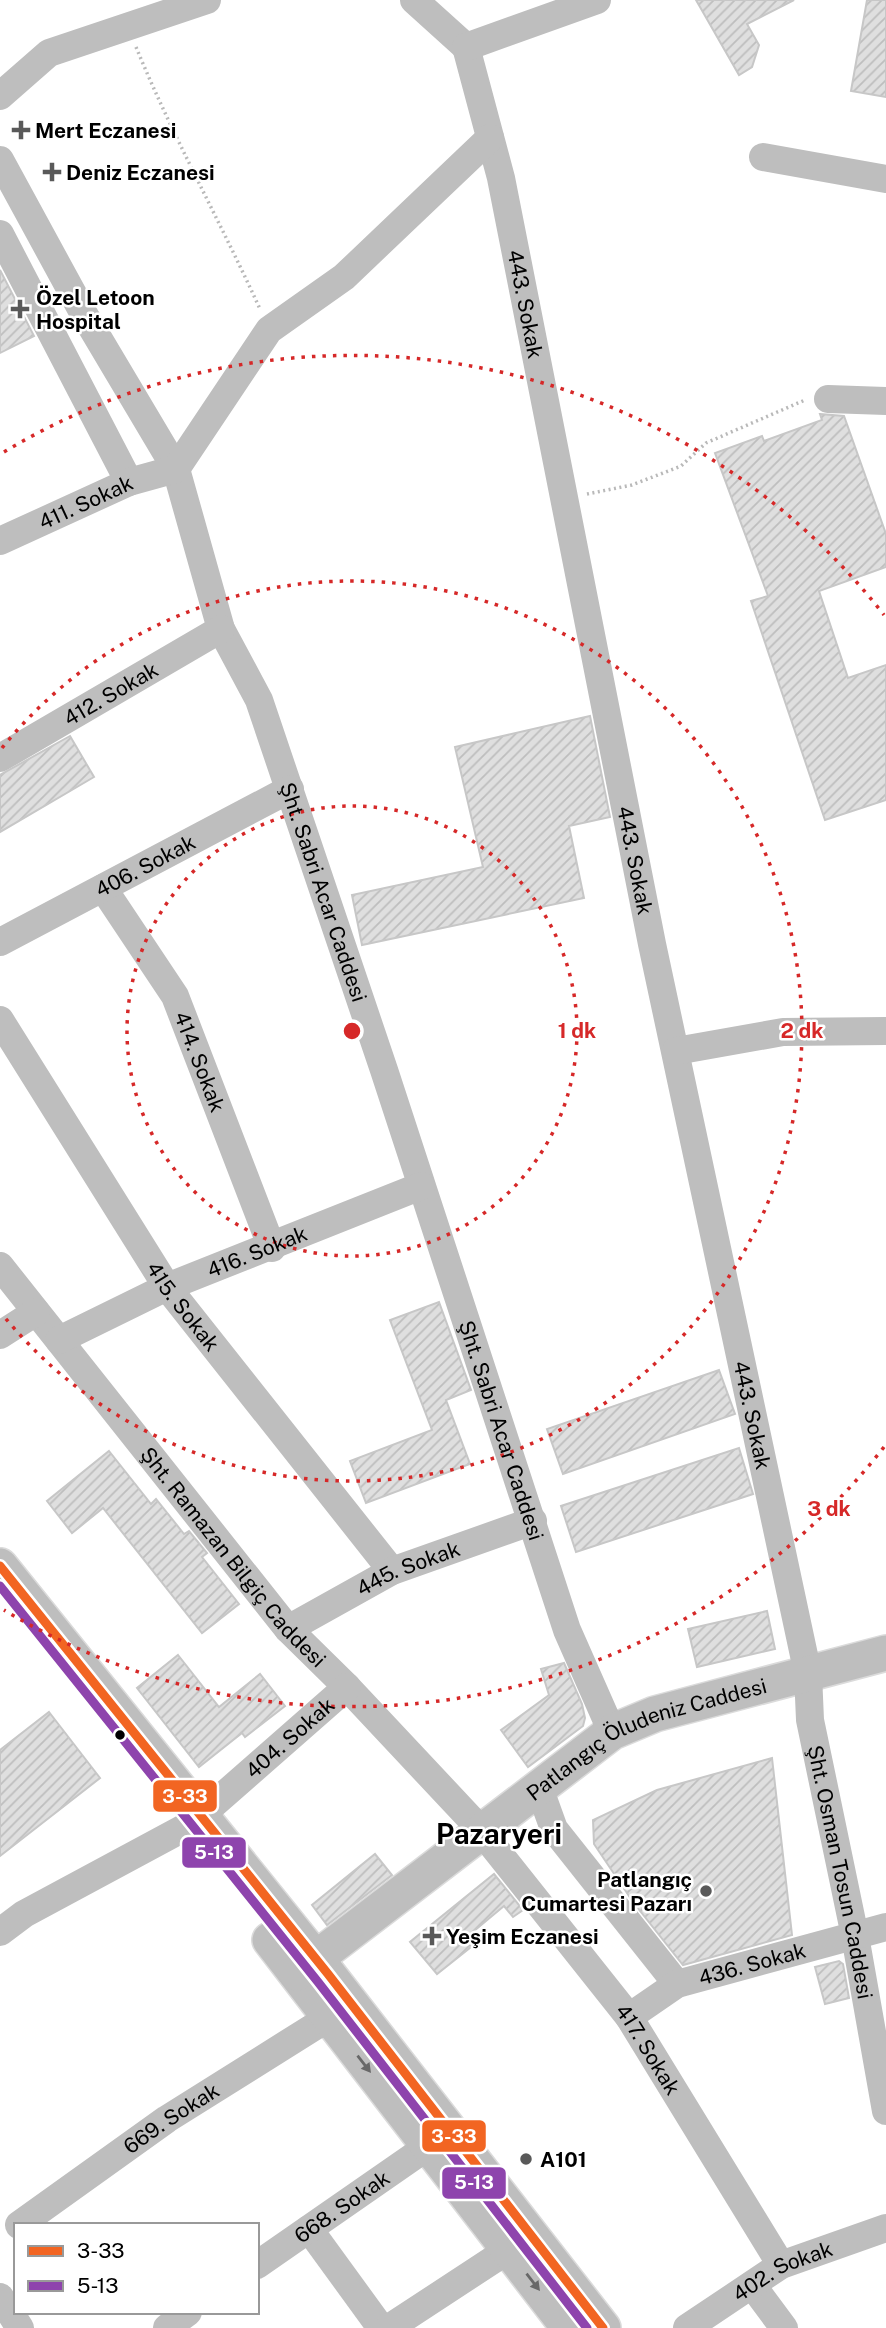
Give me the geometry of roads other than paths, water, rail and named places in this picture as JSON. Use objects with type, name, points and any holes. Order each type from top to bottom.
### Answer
[{"type":"main road","points":[[0,1566],[191,1822],[312,1974],[603,2328]]},
{"type":"main road","points":[[0,1602],[191,1822]]},
{"type":"main road","name":"Patlangıç Öludeniz Caddesi","points":[[488,1838],[545,1804],[608,1757],[637,1742],[886,1653]]},
{"type":"main road","name":"Patlangıç Öludeniz Caddesi","points":[[312,1974],[488,1838],[612,1732],[655,1714],[808,1683],[886,1673]]},
{"type":"main road","points":[[312,1974],[328,2018],[569,2328]]},
{"type":"street","points":[[0,96],[49,53],[207,0]]},
{"type":"street","points":[[414,0],[466,47],[597,0]]},
{"type":"street","name":"443. Sokak","points":[[466,47],[490,138],[808,1683]]},
{"type":"street","points":[[176,469],[269,330],[344,277],[490,138]]},
{"type":"street","points":[[763,157],[886,179]]},
{"type":"street","name":"Şht. Sabri Acar Caddesi","points":[[0,160],[85,316],[176,469],[221,629],[259,700],[567,1630],[612,1732]]},
{"type":"street","points":[[0,234],[129,482]]},
{"type":"street","points":[[828,399],[886,401]]},
{"type":"street","name":"411. Sokak","points":[[0,541],[129,482],[176,469]]},
{"type":"street","name":"412. Sokak","points":[[0,758],[221,629]]},
{"type":"street","name":"406. Sokak","points":[[0,942],[290,789]]},
{"type":"street","name":"414. Sokak","points":[[103,888],[175,996],[272,1248]]},
{"type":"street","name":"415. Sokak","points":[[0,1020],[167,1287],[392,1571]]},
{"type":"street","points":[[676,1051],[783,1032],[886,1031]]},
{"type":"street","name":"416. Sokak","points":[[59,1340],[167,1287],[272,1248],[421,1186]]},
{"type":"street","name":"Şht. Ramazan Bilgiç Caddesi","points":[[0,1266],[288,1629],[347,1687],[488,1838]]},
{"type":"street","points":[[0,1335],[36,1312]]},
{"type":"street","name":"445. Sokak","points":[[288,1629],[392,1571],[533,1521]]},
{"type":"street","name":"Şht. Osman Tosun Caddesi","points":[[808,1683],[810,1720],[855,1936],[886,2111]]},
{"type":"street","name":"404. Sokak","points":[[0,1933],[24,1914],[191,1822],[347,1687]]},
{"type":"street","points":[[545,1804],[554,1829],[677,1984]]},
{"type":"street","name":"417. Sokak","points":[[488,1838],[629,2017],[781,2265]]},
{"type":"street","name":"436. Sokak","points":[[629,2017],[677,1984],[886,1927]]},
{"type":"street","name":"669. Sokak","points":[[21,2223],[167,2119],[328,2018]]},
{"type":"street","name":"668. Sokak","points":[[259,2263],[427,2147]]},
{"type":"street","name":"402. Sokak","points":[[687,2328],[781,2265],[886,2228]]},
{"type":"street","points":[[309,2229],[381,2328]]},
{"type":"street","points":[[389,2328],[508,2250]]},
{"type":"street","points":[[752,2285],[784,2328]]},
{"type":"street","points":[[0,2297],[20,2328]]},
{"type":"street","points":[[167,2328],[185,2314]]},
{"type":"place","name":"Mert Eczanesi","points":[[21,130]]},
{"type":"place","name":"Deniz Eczanesi","points":[[52,172]]},
{"type":"place","name":"Özel Letoon Hospital","points":[[20,309]]},
{"type":"place","name":"Patlangıç Cumartesi Pazarı","points":[[706,1891]]},
{"type":"place","name":"Yeşim Eczanesi","points":[[432,1936]]},
{"type":"place","name":"A101","points":[[526,2159]]},
{"type":"district","name":"Pazaryeri","points":[[499,1833]]}]
